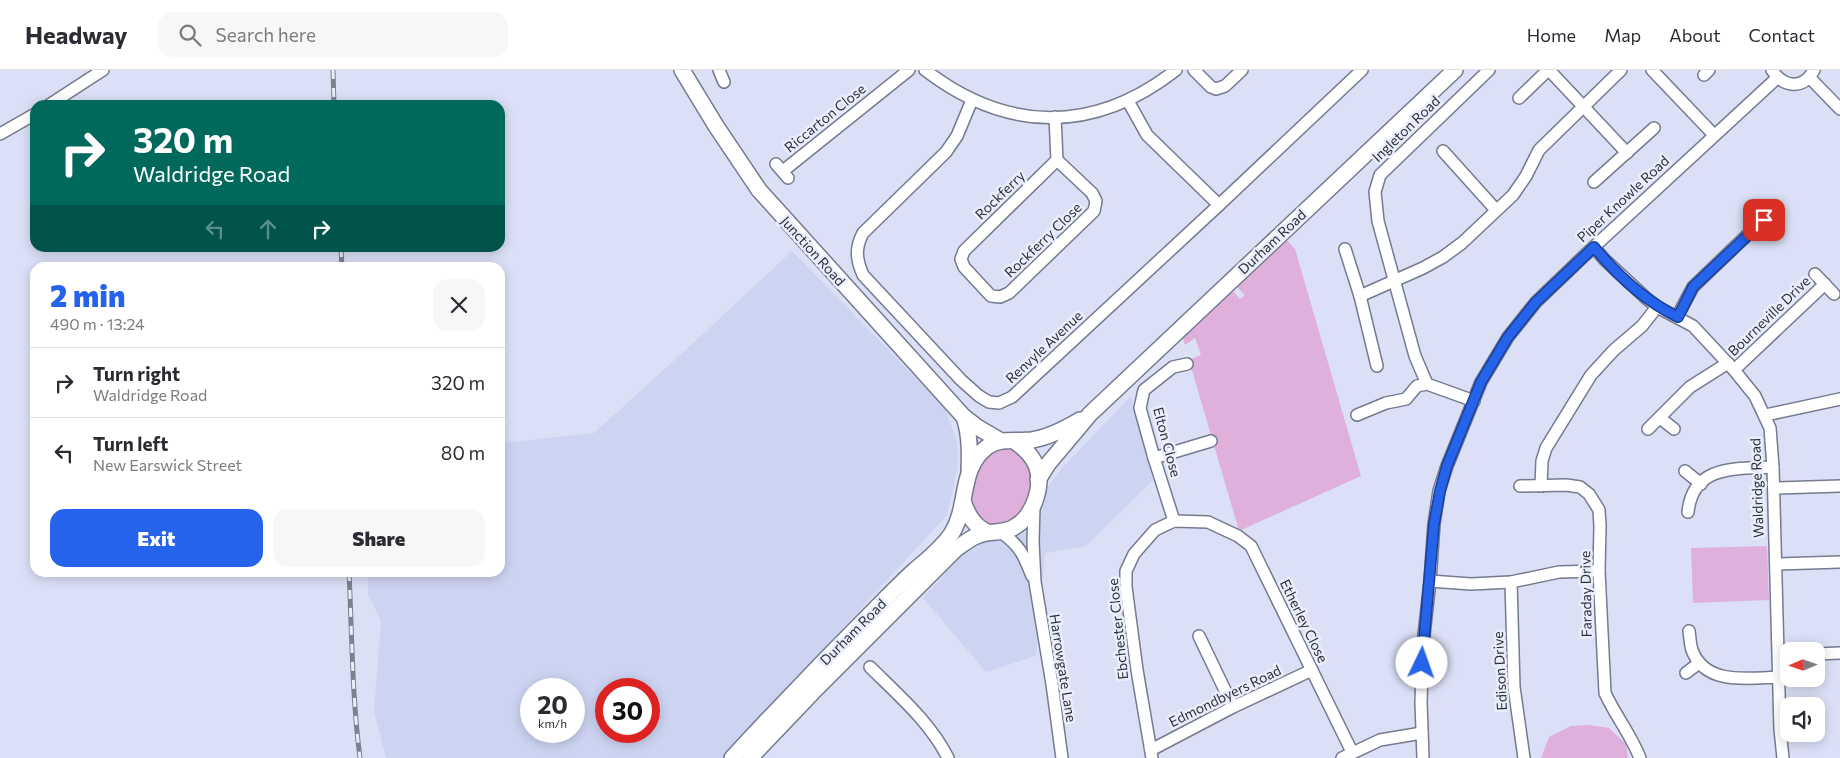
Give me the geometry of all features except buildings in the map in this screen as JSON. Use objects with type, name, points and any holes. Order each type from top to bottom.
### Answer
[{"type":"main road","name":"Junction Road","points":[[682,70],[716,126],[759,190],[964,416],[977,427],[1008,441]]},
{"type":"main road","name":"Durham Road","points":[[1038,480],[1048,464],[1090,414],[1455,70]]},
{"type":"main road","name":"Durham Road","points":[[732,758],[802,682],[941,547],[953,532],[963,501],[969,470],[976,456],[989,445],[1008,441],[1031,440],[1057,433],[1090,414]]},
{"type":"main road","points":[[964,416],[970,451],[969,470]]},
{"type":"main road","name":"Durham Road","points":[[750,758],[956,549],[973,536],[1015,528],[1027,518],[1034,503],[1038,480],[1036,465],[1026,449],[1008,441]]},
{"type":"main road","points":[[963,501],[968,515],[977,527],[994,532]]},
{"type":"street","points":[[57,100],[103,70]]},
{"type":"street","name":"Riccarton Close","points":[[782,171],[909,70]]},
{"type":"street","points":[[925,70],[972,100],[999,110],[1018,115],[1055,117],[1079,116],[1104,110],[1128,101],[1154,87],[1176,70]]},
{"type":"street","points":[[1194,70],[1210,86],[1216,89],[1224,86],[1242,70]]},
{"type":"street","name":"Renvyle Avenue","points":[[972,100],[957,136],[946,152],[863,233],[858,242],[857,260],[863,274],[961,380],[989,402],[999,403],[1012,397],[1362,70]]},
{"type":"street","name":"Ingleton Road","points":[[1427,384],[1414,356],[1378,222],[1375,192],[1380,175],[1489,70]]},
{"type":"street","points":[[1519,98],[1548,70],[1627,153]]},
{"type":"street","points":[[1360,296],[1443,257],[1462,242],[1513,195],[1526,176],[1539,150],[1621,70]]},
{"type":"street","points":[[1652,70],[1714,135]]},
{"type":"street","points":[[1775,74],[1787,84],[1802,83],[1812,74],[1840,108]]},
{"type":"street","name":"Piper Knowle Road","points":[[1423,758],[1423,644],[1434,524],[1447,466],[1481,382],[1508,337],[1536,302],[1714,135],[1775,74]]},
{"type":"street","points":[[1128,101],[1147,135],[1219,205]]},
{"type":"street","points":[[0,134],[30,117]]},
{"type":"street","points":[[1055,117],[1057,160]]},
{"type":"street","points":[[1594,182],[1654,128]]},
{"type":"street","points":[[1443,151],[1496,210]]},
{"type":"street","name":"Rockferry Close","points":[[964,251],[961,259],[964,267],[991,296],[1000,297],[1009,293],[1094,211],[1096,201],[1092,192],[1057,160]]},
{"type":"street","name":"Rockferry","points":[[964,251],[1057,160]]},
{"type":"street","points":[[1753,210],[1775,231]]},
{"type":"street","points":[[1678,317],[1693,287],[1764,220]]},
{"type":"street","name":"Waldridge Road","points":[[1594,247],[1604,259],[1658,307],[1693,326],[1756,396],[1766,415],[1770,428],[1773,467],[1776,564],[1783,642]]},
{"type":"street","points":[[1345,249],[1360,296],[1377,366]]},
{"type":"street","name":"Bourneville Drive","points":[[1815,274],[1834,294]]},
{"type":"street","name":"Bourneville Drive","points":[[1648,429],[1690,387],[1731,366],[1825,284]]},
{"type":"street","points":[[1541,486],[1542,461],[1546,448],[1591,376],[1614,350],[1642,326],[1658,307]]},
{"type":"street","name":"Elton Close","points":[[1174,521],[1140,408],[1144,390],[1173,367],[1187,364]]},
{"type":"street","points":[[1357,415],[1406,399],[1418,386],[1427,384],[1474,401]]},
{"type":"street","points":[[1766,415],[1840,399]]},
{"type":"street","points":[[1660,418],[1674,429]]},
{"type":"street","points":[[1154,458],[1211,441]]},
{"type":"street","points":[[1688,512],[1689,501],[1694,491],[1700,484],[1721,470],[1773,467]]},
{"type":"street","points":[[1685,471],[1700,484]]},
{"type":"street","name":"Faraday Drive","points":[[1520,486],[1566,485],[1580,488],[1589,494],[1599,510],[1599,571],[1605,693],[1612,709],[1635,743],[1640,758]]},
{"type":"street","points":[[1774,488],[1840,486]]},
{"type":"street","name":"Harrowgate Lane","points":[[1034,503],[1035,582],[1062,758]]},
{"type":"street","name":"Etherley Close","points":[[1174,521],[1208,522],[1238,536],[1251,546],[1352,752]]},
{"type":"street","name":"Ebchester Close","points":[[1151,754],[1137,670],[1126,588],[1126,572],[1134,554],[1155,530],[1174,521]]},
{"type":"street","name":"Harrowgate Lane","points":[[994,532],[1016,543],[1035,582]]},
{"type":"street","points":[[1776,564],[1840,562]]},
{"type":"street","points":[[1430,581],[1471,584],[1512,582],[1559,572],[1599,571]]},
{"type":"street","name":"Edison Drive","points":[[1512,582],[1514,687],[1524,758]]},
{"type":"street","points":[[1689,631],[1692,649],[1699,663],[1714,674],[1731,678],[1779,677]]},
{"type":"street","points":[[1199,636],[1200,650],[1234,707]]},
{"type":"street","points":[[1825,654],[1840,654]]},
{"type":"street","points":[[1686,673],[1699,663]]},
{"type":"street","points":[[870,667],[918,714],[935,736],[948,758]]},
{"type":"street","name":"Edmondbyers Road","points":[[1151,754],[1234,707],[1312,670]]},
{"type":"street","name":"Waldridge Road","points":[[1780,673],[1780,729],[1783,758]]},
{"type":"street","points":[[1342,758],[1380,740],[1422,733]]},
{"type":"shaded area","points":[[1285,238],[1295,249],[1361,476],[1239,531],[1189,360],[1201,355],[1195,338],[1185,345],[1182,336],[1232,290],[1240,299],[1245,295],[1235,285]]},
{"type":"shaded area","points":[[792,251],[945,408],[957,442],[958,465],[947,515],[724,758],[386,758],[374,712],[381,621],[368,595],[368,577],[505,577],[505,442],[594,433]]},
{"type":"shaded area","points":[[1131,396],[1153,480],[1086,546],[1045,553],[1036,656],[986,672],[923,598],[963,554],[1018,525],[1062,468]]},
{"type":"shaded area","points":[[1004,449],[1019,451],[1031,467],[1032,482],[1028,499],[1015,520],[1007,524],[989,525],[979,518],[975,512],[971,493],[976,474],[981,465],[995,452]]},
{"type":"shaded area","points":[[1767,546],[1769,600],[1693,603],[1691,548]]},
{"type":"shaded area","points":[[1589,725],[1609,728],[1626,744],[1628,758],[1541,758],[1549,737],[1571,726]]},
{"type":"railway","points":[[333,70],[334,100]]},
{"type":"railway","points":[[341,252],[342,262]]},
{"type":"railway","points":[[349,577],[354,689],[360,758]]},
{"type":"route","points":[[1422,663],[1434,524],[1440,491],[1447,466],[1481,382],[1508,337],[1536,302],[1594,247],[1604,259],[1646,298],[1658,307],[1678,317],[1693,287],[1764,220]]}]
